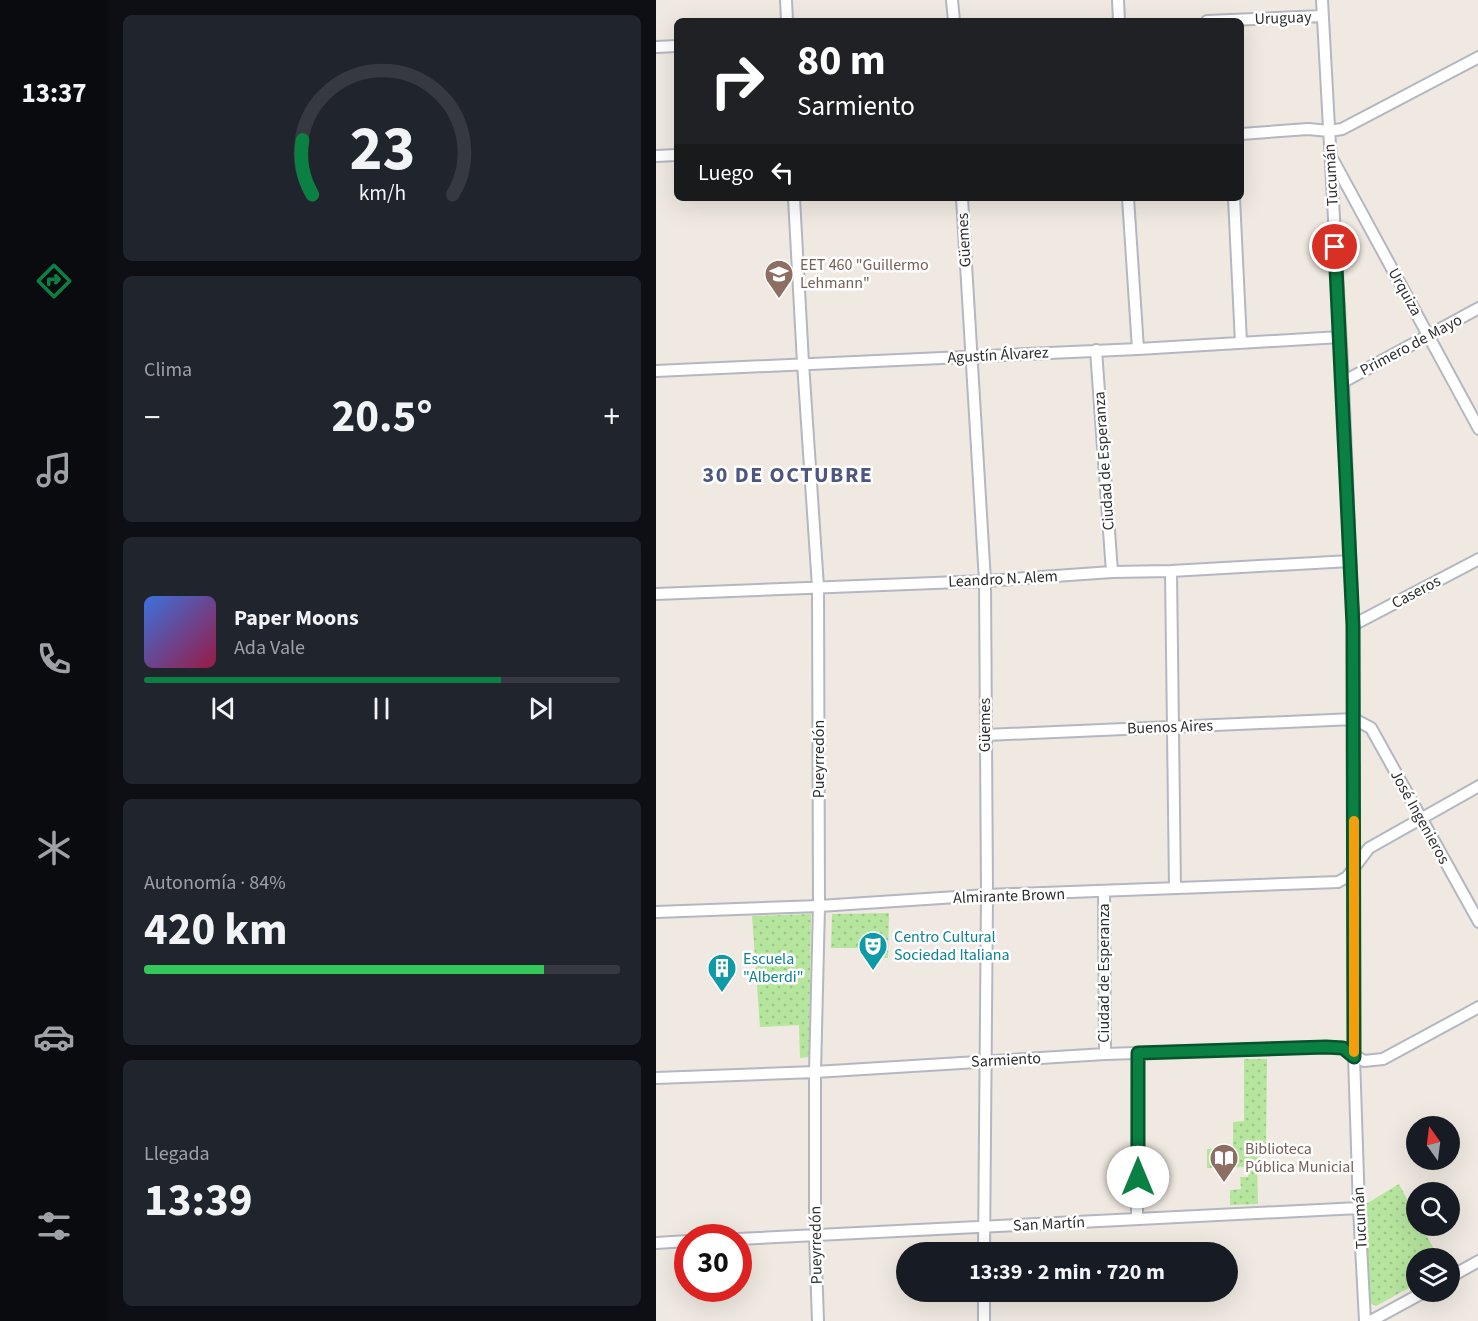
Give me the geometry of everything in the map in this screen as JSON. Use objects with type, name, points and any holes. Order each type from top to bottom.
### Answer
[{"type":"street","points":[[786,0],[787,18]]},
{"type":"street","points":[[952,0],[954,18]]},
{"type":"street","points":[[1118,0],[1119,18]]},
{"type":"street","name":"Tucumán","points":[[1322,0],[1343,382],[1353,625],[1354,1057],[1359,1208],[1366,1321]]},
{"type":"street","name":"Uruguay","points":[[1244,19],[1322,16]]},
{"type":"street","points":[[656,47],[674,46]]},
{"type":"street","points":[[1244,134],[1342,129],[1478,57]]},
{"type":"street","points":[[656,156],[674,155]]},
{"type":"street","name":"Urquiza","points":[[1330,156],[1478,429]]},
{"type":"street","name":"Pueyrredón","points":[[794,201],[818,587],[819,906],[815,1072],[815,1236],[818,1321]]},
{"type":"street","name":"Güemes","points":[[962,201],[985,581],[987,895],[984,1242]]},
{"type":"street","points":[[1128,201],[1138,349]]},
{"type":"street","points":[[1234,201],[1241,343]]},
{"type":"street","name":"Primero de Mayo","points":[[1343,382],[1478,308]]},
{"type":"street","name":"Agustín Álvarez","points":[[656,371],[1340,338]]},
{"type":"street","name":"Ciudad de Esperanza","points":[[1096,350],[1112,572]]},
{"type":"street","name":"Caseros","points":[[1353,625],[1478,560]]},
{"type":"street","name":"Leandro N. Alem","points":[[656,594],[985,581],[1112,572],[1350,561]]},
{"type":"street","points":[[1171,571],[1175,888]]},
{"type":"street","name":"Buenos Aires","points":[[986,735],[1354,719]]},
{"type":"street","name":"José Ingenieros","points":[[1354,719],[1371,728],[1478,922]]},
{"type":"street","name":"Almirante Brown","points":[[656,912],[819,906],[987,895],[1338,882],[1347,877],[1369,848],[1478,786]]},
{"type":"street","name":"Ciudad de Esperanza","points":[[1104,892],[1105,1054]]},
{"type":"street","name":"Sarmiento","points":[[656,1078],[815,1072],[1105,1054],[1326,1047],[1343,1048],[1354,1057],[1364,1061],[1383,1059],[1478,1007]]},
{"type":"street","points":[[1138,1053],[1138,1218]]},
{"type":"street","name":"San Martín","points":[[752,1238],[1359,1208]]},
{"type":"street","points":[[656,1243],[674,1242]]},
{"type":"street","points":[[1460,1271],[1478,1261]]},
{"type":"street","points":[[984,1302],[984,1321]]},
{"type":"street","points":[[1371,1321],[1406,1302]]},
{"type":"green space","points":[[889,913],[888,958],[864,958],[864,948],[831,948],[832,914]]},
{"type":"green space","points":[[811,914],[809,1057],[800,1058],[799,1025],[760,1027],[752,916]]},
{"type":"green space","points":[[1244,1059],[1267,1059],[1266,1147],[1257,1166],[1258,1204],[1230,1205],[1230,1190],[1241,1189],[1240,1177],[1248,1177],[1248,1167],[1207,1168],[1207,1149],[1233,1149],[1233,1122],[1244,1121]]},
{"type":"green space","points":[[1399,1184],[1406,1198],[1406,1236],[1427,1236],[1433,1248],[1406,1248],[1406,1290],[1376,1306],[1368,1302],[1361,1207]]},
{"type":"slow traffic","points":[[1354,821],[1354,1052]]},
{"type":"place","name":"EET 460 \"Guillermo Lehmann\"","points":[[779,300]]},
{"type":"place","name":"Centro Cultural Sociedad Italiana","points":[[873,972]]},
{"type":"place","name":"Escuela \"Alberdi\"","points":[[722,994]]},
{"type":"place","name":"Biblioteca Pública Municial","points":[[1224,1184]]},
{"type":"district","name":"30 DE OCTUBRE","points":[[788,475]]},
{"type":"route","points":[[1138,1177],[1138,1053],[1326,1047],[1343,1048],[1354,1057],[1353,625],[1335,247]]}]
